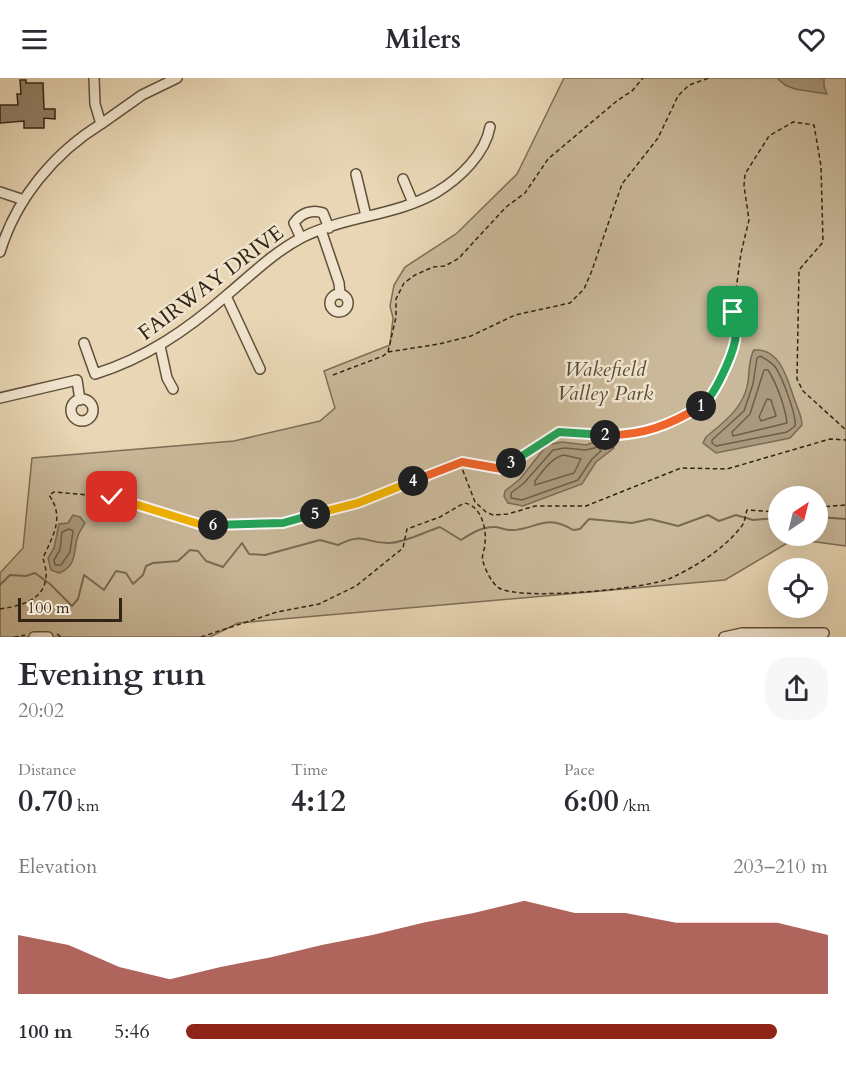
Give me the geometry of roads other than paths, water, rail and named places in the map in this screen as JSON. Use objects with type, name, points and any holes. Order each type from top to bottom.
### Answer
[{"type":"street","points":[[94,78],[95,104],[101,124]]},
{"type":"street","points":[[0,252],[3,231],[24,200],[68,148],[142,94],[177,78]]},
{"type":"street","name":"FAIRWAY DRIVE","points":[[84,343],[95,374],[121,365],[160,346],[226,296],[271,257],[301,238],[413,203],[441,190],[462,172],[485,143],[490,127]]},
{"type":"street","points":[[356,174],[366,216]]},
{"type":"street","points":[[403,179],[413,203]]},
{"type":"street","points":[[0,192],[24,200]]},
{"type":"street","points":[[301,238],[294,223],[300,216],[316,210],[323,213],[340,293]]},
{"type":"street","points":[[226,296],[260,369]]},
{"type":"street","points":[[160,346],[167,378],[173,389]]},
{"type":"street","points":[[0,398],[77,380],[80,400]]},
{"type":"street","points":[[724,637],[758,633],[824,633]]},
{"type":"street","points":[[34,637],[46,635]]},
{"type":"water","points":[[777,78],[824,78],[827,94],[795,89],[785,85]]},
{"type":"water","points":[[754,350],[770,354],[781,366],[802,425],[790,438],[716,453],[703,443],[706,437],[738,407],[746,391],[750,361]]},
{"type":"water","points":[[603,439],[611,443],[614,448],[596,462],[582,484],[523,506],[508,503],[504,496],[505,491],[520,479],[547,445],[562,442],[586,445]]},
{"type":"water","points":[[73,515],[80,517],[85,523],[79,534],[72,562],[59,573],[51,570],[48,558],[54,548],[59,524],[68,523]]},
{"type":"waterway","points":[[0,585],[10,575],[26,576],[35,573],[72,606],[78,599],[84,575],[104,590],[116,571],[126,573],[133,584],[143,575],[146,566],[153,563],[178,561],[190,550],[198,551],[206,561],[223,567],[242,543],[249,554],[265,555],[320,540],[338,545],[360,538],[390,543],[409,539],[440,527],[461,540],[478,530],[491,527],[519,530],[547,522],[563,525],[573,530],[580,529],[589,519],[632,523],[650,519],[678,526],[708,515],[719,521],[736,515],[753,520],[768,519]]},
{"type":"waterway","points":[[828,518],[846,519]]},
{"type":"park label","name":"Wakefield Valley Park","points":[[605,381]]}]
